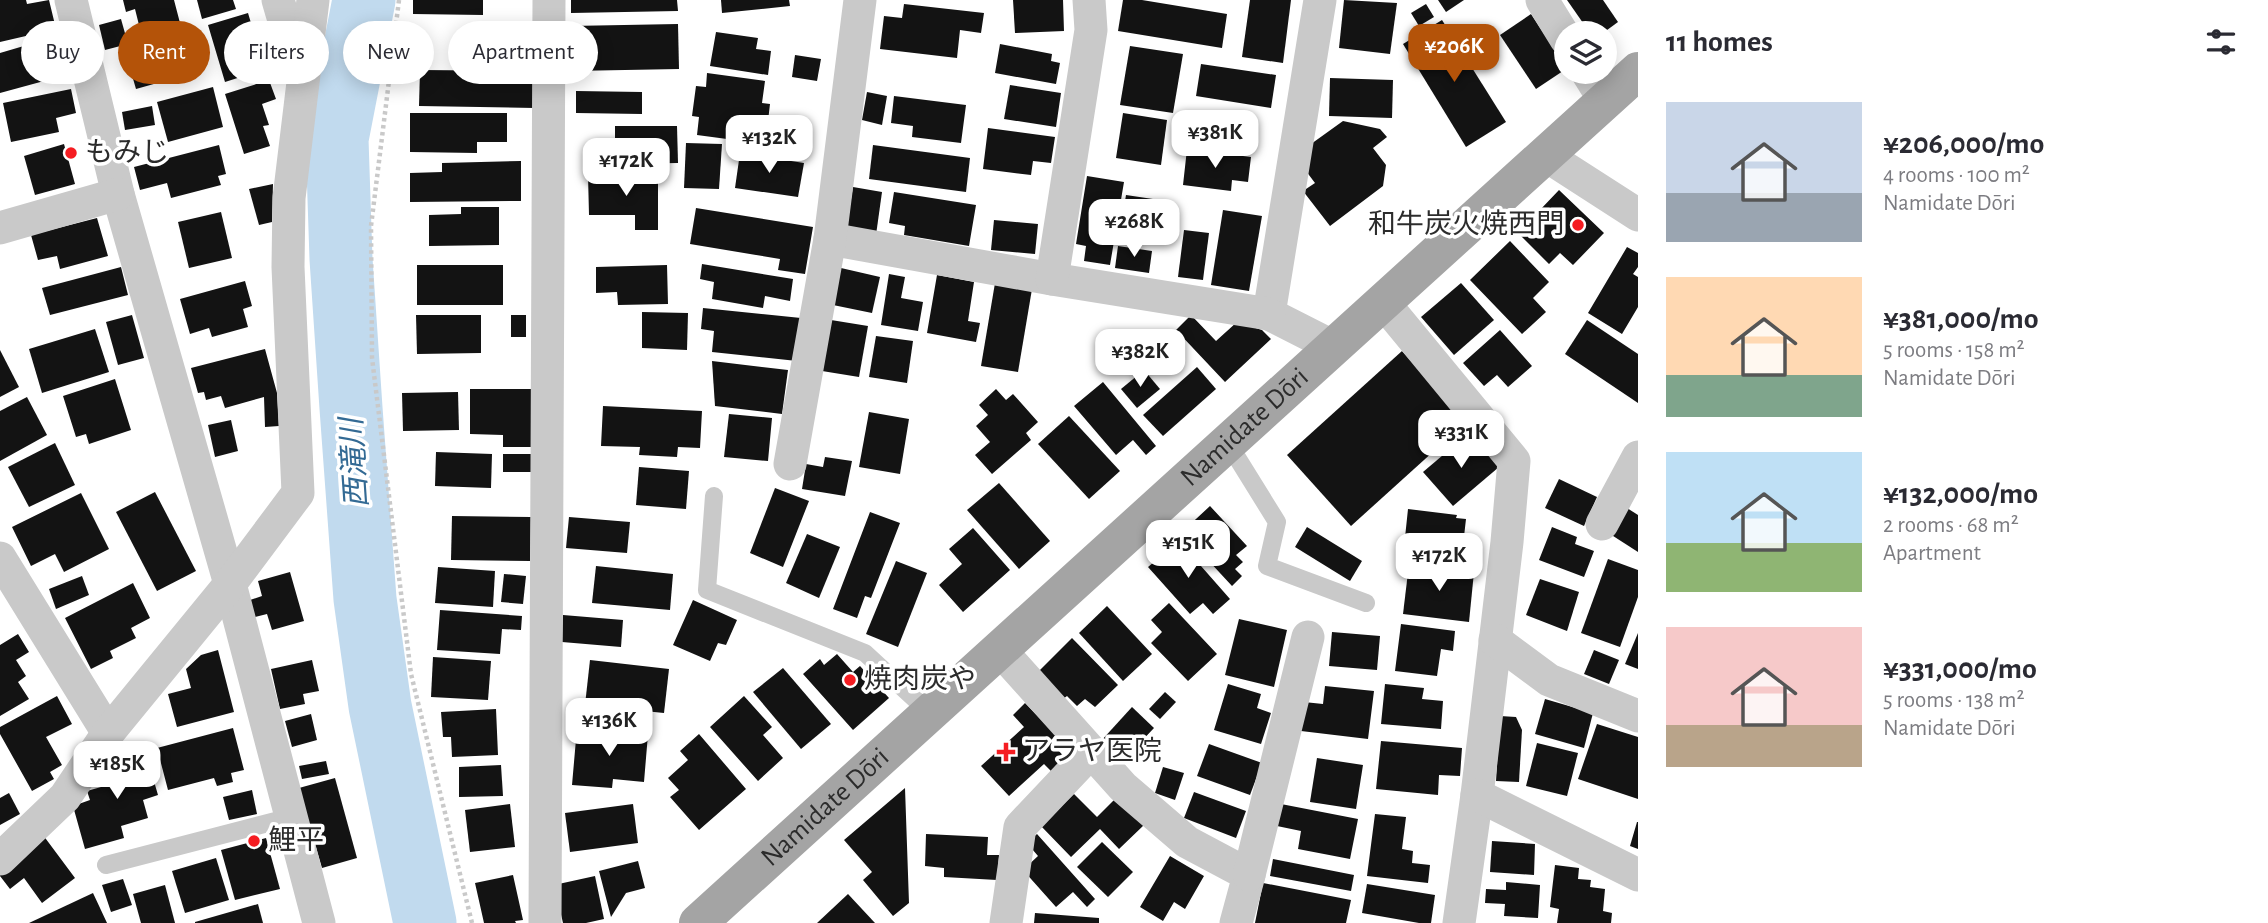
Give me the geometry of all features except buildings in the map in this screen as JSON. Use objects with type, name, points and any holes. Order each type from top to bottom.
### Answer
[{"type":"main road","name":"Namidate Dōri","points":[[698,923],[1545,155],[1596,86],[1638,71]]},
{"type":"street","points":[[71,0],[118,194],[230,584],[319,923]]},
{"type":"street","points":[[278,0],[284,21]]},
{"type":"street","points":[[310,21],[313,0]]},
{"type":"street","points":[[545,923],[550,0]]},
{"type":"street","points":[[790,464],[830,239],[860,0]]},
{"type":"street","points":[[1052,279],[1091,30],[1089,0]]},
{"type":"street","points":[[1269,314],[1321,0]]},
{"type":"street","points":[[1542,0],[1555,21]]},
{"type":"street","points":[[0,859],[65,797],[108,733],[230,584],[298,494],[288,267],[289,198],[302,84]]},
{"type":"street","points":[[1545,155],[1638,215]]},
{"type":"street","points":[[0,228],[118,194]]},
{"type":"street","points":[[830,239],[1269,314],[1334,347]]},
{"type":"street","points":[[1383,302],[1514,461],[1507,542],[1459,923]]},
{"type":"street","points":[[1602,524],[1638,457]]},
{"type":"street","points":[[0,558],[108,733]]},
{"type":"street","points":[[1236,923],[1308,637]]},
{"type":"street","points":[[1495,640],[1549,680],[1638,716]]},
{"type":"street","points":[[1000,650],[1123,787],[1187,842],[1249,875]]},
{"type":"street","points":[[1006,923],[1020,827],[1090,753]]},
{"type":"street","points":[[1477,794],[1638,875]]},
{"type":"lane","points":[[1228,443],[1277,522],[1267,566],[1366,603]]},
{"type":"lane","points":[[715,496],[707,590],[865,653],[930,713]]},
{"type":"lane","points":[[106,865],[291,817]]},
{"type":"path","points":[[399,0],[371,226],[372,358],[411,674],[472,923]]},
{"type":"waterway","name":"西滝川","points":[[364,0],[337,139],[341,259],[365,599],[380,706],[425,923]]},
{"type":"place","name":"もみじ","points":[[71,153]]},
{"type":"place","name":"和牛炭火焼西門","points":[[1578,225]]},
{"type":"place","name":"焼肉炭や","points":[[850,680]]},
{"type":"place","name":"アラヤ医院","points":[[1006,752]]},
{"type":"place","name":"鯉平","points":[[254,841]]}]
